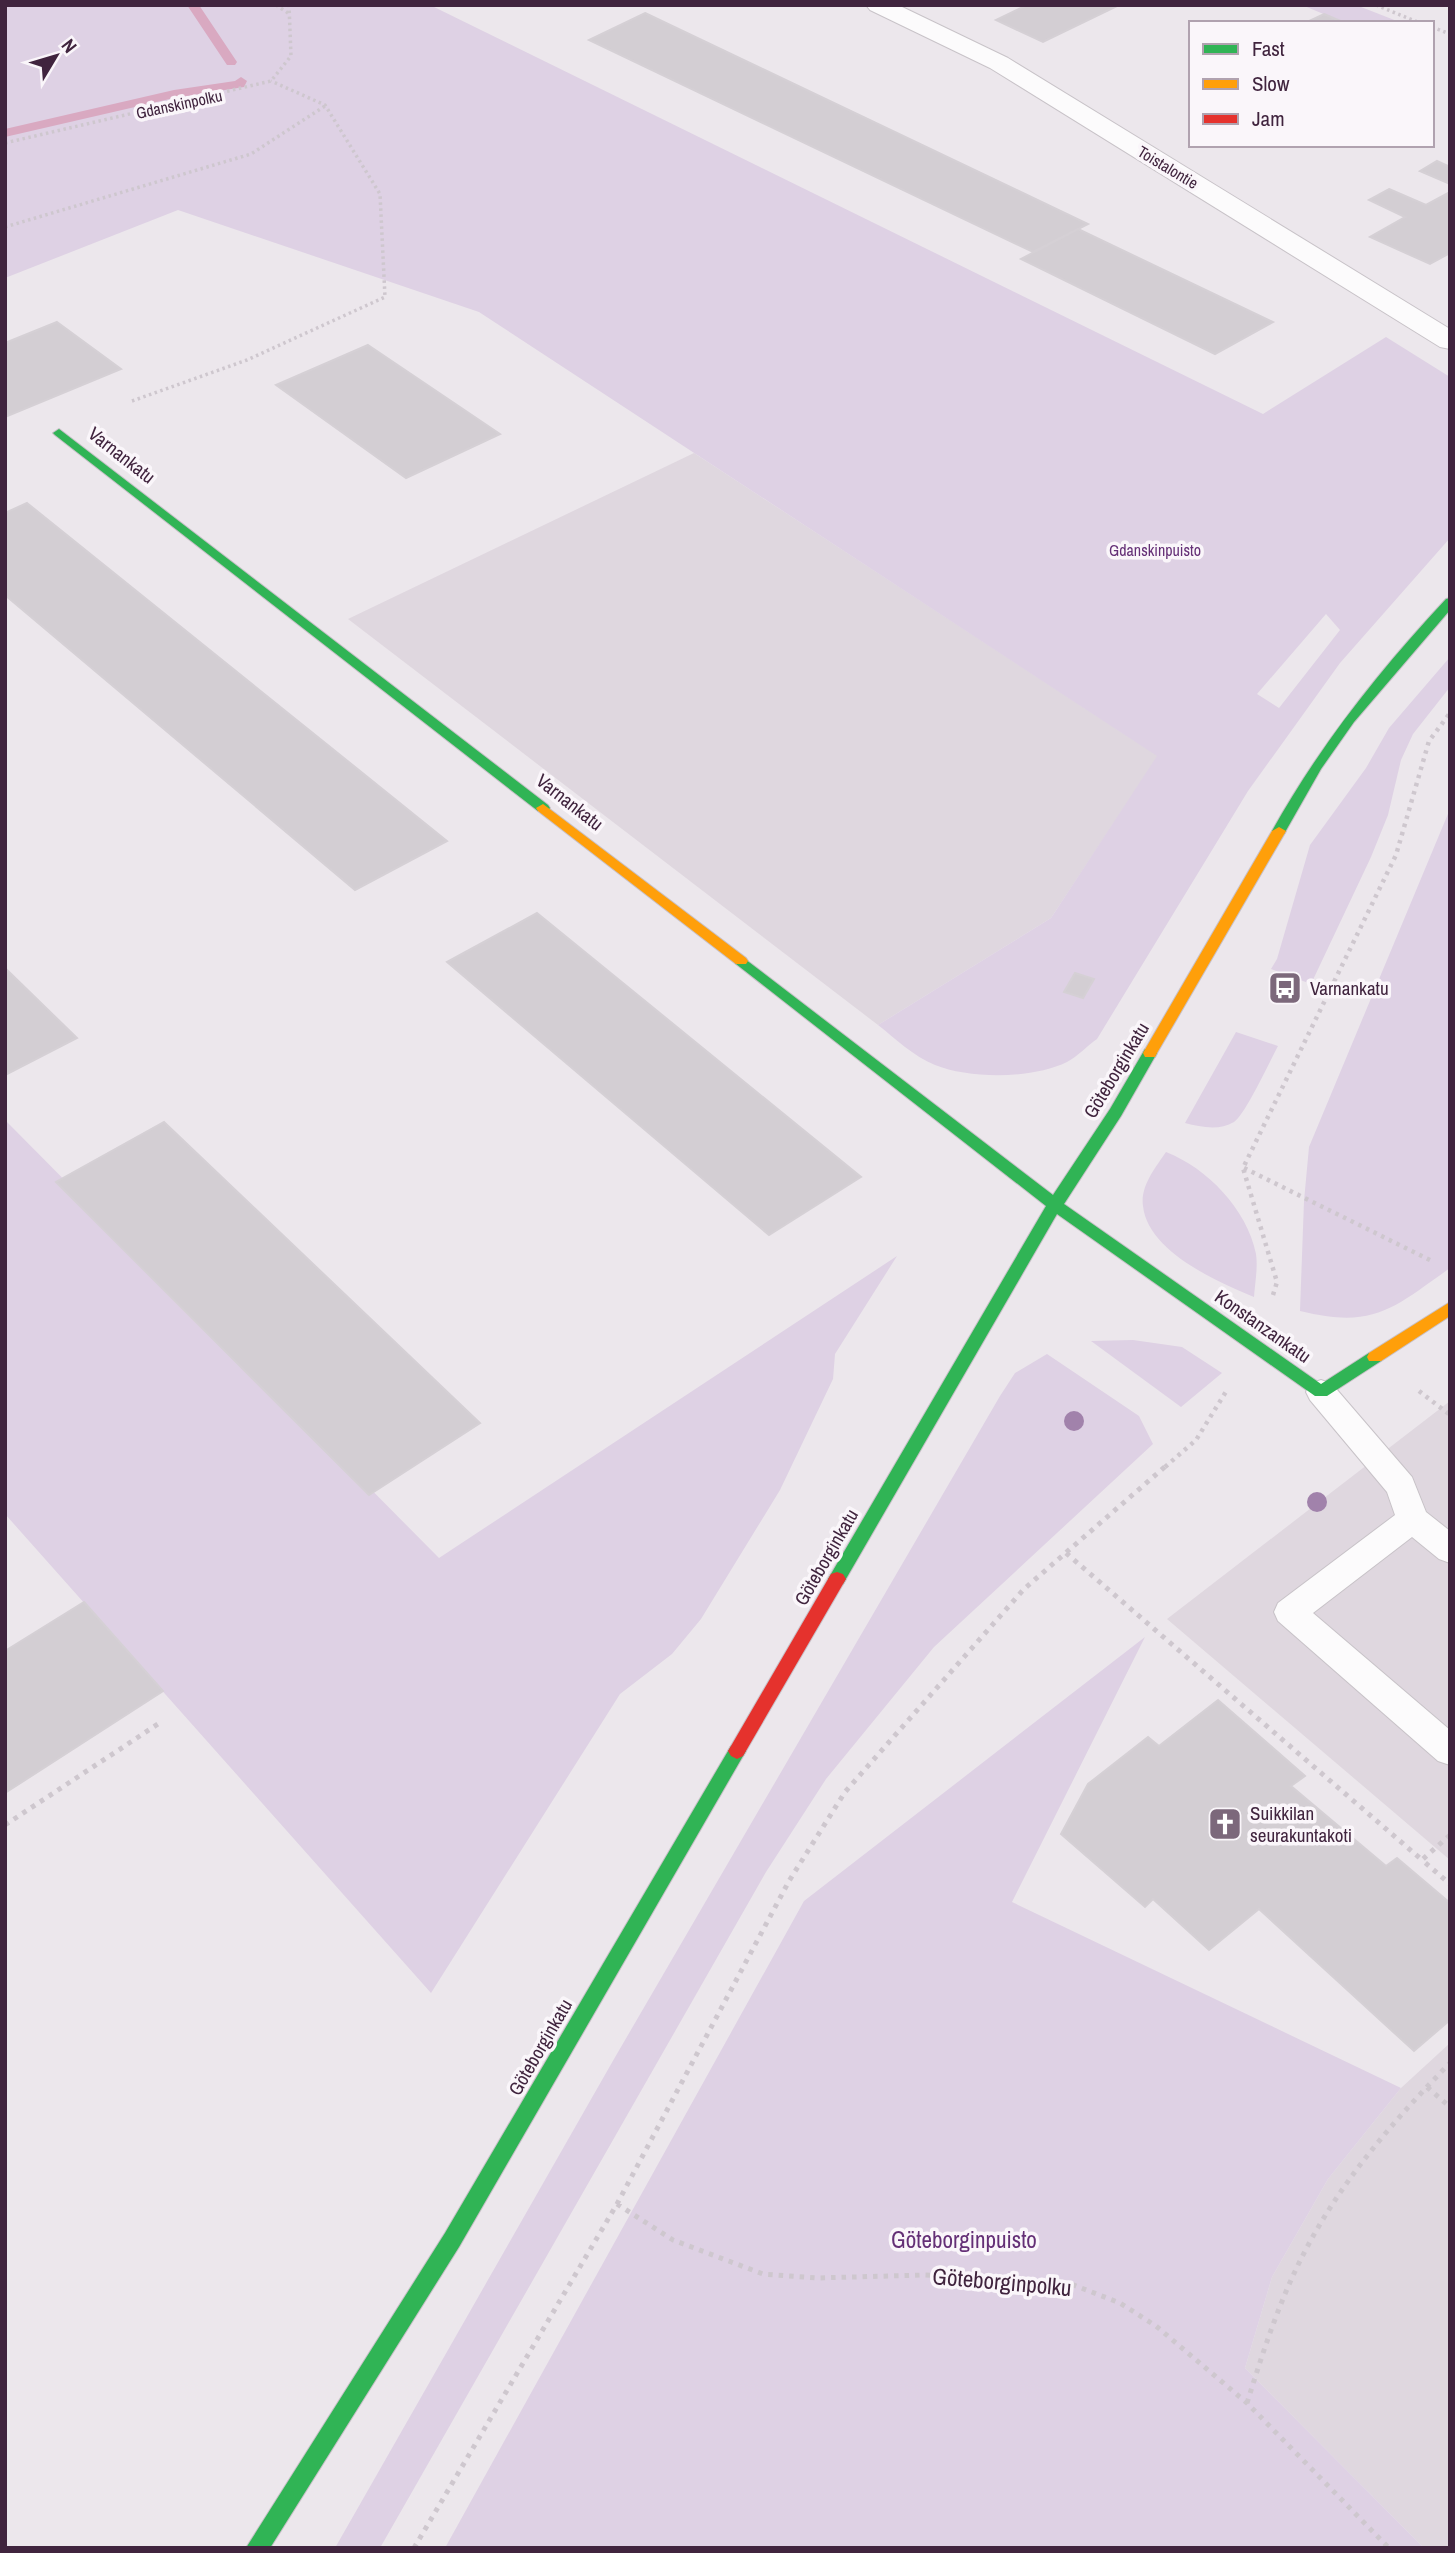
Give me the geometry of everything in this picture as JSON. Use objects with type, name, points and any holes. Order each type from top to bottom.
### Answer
[{"type":"street","name":"Toistalontie","points":[[878,5],[999,63],[1450,341]]},
{"type":"street","name":"Varnankatu","points":[[59,433],[1055,1205]]},
{"type":"street","name":"Göteborginkatu","points":[[257,2548],[452,2240],[1055,1205],[1116,1112],[1319,762],[1359,706],[1405,650],[1450,602]]},
{"type":"street","name":"Konstanzankatu","points":[[1055,1205],[1321,1392]]},
{"type":"street","points":[[1321,1392],[1446,1314]]},
{"type":"lane","points":[[1321,1392],[1401,1486],[1413,1519],[1450,1550]]},
{"type":"lane","points":[[1413,1519],[1290,1612],[1450,1751]]},
{"type":"path","points":[[276,5],[288,13]]},
{"type":"path","points":[[132,401],[247,360],[384,297],[380,194],[326,105],[271,81],[291,56],[289,5]]},
{"type":"path","points":[[1376,5],[1415,21]]},
{"type":"path","name":"Gdanskinpolku","points":[[5,143],[271,81]]},
{"type":"path","points":[[5,227],[251,154],[326,105]]},
{"type":"path","points":[[414,2548],[617,2204],[789,1881],[845,1792],[1024,1589],[1196,1440],[1254,1346],[1277,1282],[1243,1168],[1396,855],[1429,741],[1450,713]]},
{"type":"path","points":[[1243,1168],[1438,1264]]},
{"type":"path","points":[[1066,1553],[1450,1884]]},
{"type":"path","points":[[5,1825],[161,1722]]},
{"type":"path","points":[[1422,1860],[1450,1835]]},
{"type":"path","points":[[1247,2403],[1268,2335],[1308,2245],[1336,2200],[1389,2127],[1450,2063]]},
{"type":"path","points":[[1427,2087],[1450,2107]]},
{"type":"path","name":"Göteborginpolku","points":[[617,2204],[673,2240],[763,2274],[817,2278],[1013,2278],[1071,2284],[1120,2303],[1156,2326],[1247,2403],[1389,2548]]},
{"type":"shaded area","points":[[694,453],[1158,756],[1051,918],[878,1025],[348,619]]},
{"type":"shaded area","points":[[1450,1401],[1450,1860],[1167,1619]]},
{"type":"shaded area","points":[[1450,2043],[1450,2548],[1424,2548],[1245,2368],[1272,2277],[1328,2179],[1401,2088]]},
{"type":"green space","name":"Gdanskinpuisto","points":[[5,5],[430,5],[1263,414],[1386,337],[1450,377],[1450,538],[1340,663],[1248,791],[1097,1039],[1071,1060],[1053,1068],[1019,1074],[965,1073],[949,1070],[919,1057],[878,1025],[1051,918],[1157,756],[479,312],[178,210],[5,278]],"holes":[[[1326,614],[1340,630],[1279,708],[1257,694]]]},
{"type":"green space","points":[[1302,5],[1356,5],[1397,21],[1340,21]]},
{"type":"green space","points":[[1450,657],[1450,687],[1413,734],[1401,760],[1388,815],[1371,857],[1311,984],[1271,969],[1277,959],[1310,845],[1366,768],[1389,728]]},
{"type":"green space","points":[[1450,809],[1450,1268],[1412,1295],[1381,1312],[1346,1318],[1300,1311],[1309,1147]]},
{"type":"green space","points":[[1236,1032],[1278,1046],[1251,1099],[1239,1117],[1228,1125],[1210,1127],[1185,1123]]},
{"type":"green space","points":[[5,1120],[439,1558],[897,1256],[835,1354],[833,1379],[780,1490],[701,1619],[672,1654],[620,1694],[431,1993],[5,1514]]},
{"type":"green space","points":[[1166,1152],[1210,1179],[1244,1221],[1256,1254],[1254,1297],[1204,1274],[1157,1238],[1148,1223],[1143,1199],[1150,1177]]},
{"type":"green space","points":[[1133,1340],[1182,1347],[1222,1373],[1181,1407],[1091,1341]]},
{"type":"green space","points":[[1047,1354],[1139,1416],[1153,1444],[934,1647],[826,1779],[766,1872],[380,2548],[335,2548],[614,2059],[1000,1396],[1015,1373]]},
{"type":"green space","name":"Göteborginpuisto","points":[[1145,1637],[1012,1902],[1401,2088],[1328,2179],[1272,2277],[1245,2368],[1424,2548],[445,2548],[804,1901]]},
{"type":"building","points":[[1027,5],[1119,5],[1043,42],[996,20]]},
{"type":"building","points":[[645,13],[1088,224],[1033,252],[589,40]]},
{"type":"building","points":[[1324,14],[1340,21],[1309,21]]},
{"type":"building","points":[[1437,161],[1450,167],[1450,184],[1420,171]]},
{"type":"building","points":[[1389,189],[1426,205],[1450,192],[1450,253],[1430,264],[1370,237],[1405,217],[1369,200]]},
{"type":"building","points":[[1078,229],[1273,322],[1215,354],[1021,259]]},
{"type":"building","points":[[57,322],[121,369],[5,417],[5,343]]},
{"type":"building","points":[[368,345],[500,434],[406,478],[276,385]]},
{"type":"building","points":[[27,503],[447,841],[355,890],[5,595],[5,513]]},
{"type":"building","points":[[537,913],[861,1177],[769,1235],[447,962]]},
{"type":"building","points":[[5,968],[77,1038],[5,1075]]},
{"type":"building","points":[[1075,973],[1094,979],[1083,998],[1064,992]]},
{"type":"building","points":[[164,1122],[480,1423],[369,1495],[56,1182]]},
{"type":"building","points":[[84,1602],[163,1691],[5,1793],[5,1651]]},
{"type":"building","points":[[1218,1700],[1305,1776],[1291,1786],[1386,1866],[1397,1858],[1450,1903],[1450,2020],[1414,2051],[1259,1909],[1209,1950],[1153,1899],[1145,1907],[1061,1834],[1088,1784],[1148,1737],[1159,1746]]},
{"type":"waterway","points":[[193,5],[231,62]]},
{"type":"waterway","points":[[5,133],[174,94],[240,84],[241,81]]},
{"type":"traffic: fast","points":[[59,433],[543,808]]},
{"type":"traffic: fast","points":[[1279,831],[1314,769],[1350,719],[1398,659],[1450,602]]},
{"type":"traffic: fast","points":[[741,961],[1055,1205],[1321,1392],[1375,1357]]},
{"type":"traffic: fast","points":[[837,1579],[1055,1205],[1116,1112],[1150,1053]]},
{"type":"traffic: fast","points":[[257,2548],[452,2240],[737,1751]]},
{"type":"traffic: slow","points":[[543,808],[741,961]]},
{"type":"traffic: slow","points":[[1150,1053],[1279,831]]},
{"type":"traffic: slow","points":[[1375,1357],[1450,1308]]},
{"type":"traffic: jam","points":[[737,1751],[837,1579]]},
{"type":"place","name":"Varnankatu","points":[[1285,988]]},
{"type":"place","name":"Suikkilan seurakuntakoti","points":[[1225,1824]]}]
